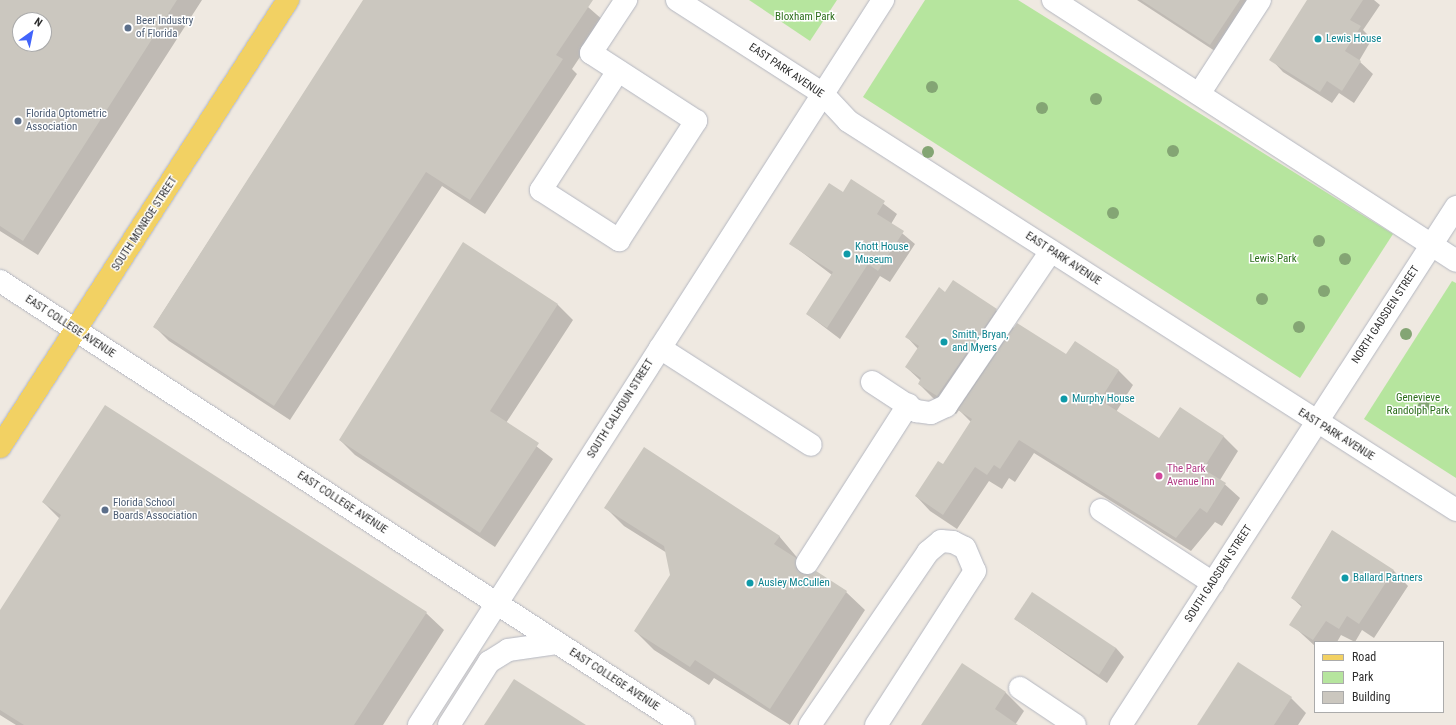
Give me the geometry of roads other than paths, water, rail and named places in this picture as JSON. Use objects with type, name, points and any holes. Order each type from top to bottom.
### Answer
[{"type":"main road","name":"SOUTH MONROE STREET","points":[[0,447],[288,0]]},
{"type":"street","points":[[618,72],[541,190],[619,240],[696,121],[618,72],[591,53],[626,0]]},
{"type":"street","name":"EAST PARK AVENUE","points":[[677,0],[822,93],[848,121],[1316,423],[1456,510]]},
{"type":"street","name":"SOUTH CALHOUN STREET","points":[[419,725],[822,93],[883,0]]},
{"type":"street","points":[[1053,0],[1082,8],[1198,94],[1456,261]]},
{"type":"street","points":[[1198,94],[1260,0]]},
{"type":"street","name":"NORTH GADSDEN STREET","points":[[1316,423],[1456,207]]},
{"type":"street","points":[[872,382],[908,405],[931,412],[946,406],[1051,252]]},
{"type":"street","name":"EAST COLLEGE AVENUE","points":[[0,281],[684,725]]},
{"type":"street","points":[[660,348],[810,445]]},
{"type":"street","points":[[807,562],[908,405]]},
{"type":"street","name":"SOUTH GADSDEN STREET","points":[[1121,725],[1316,423]]},
{"type":"street","points":[[1101,510],[1213,583]]},
{"type":"street","points":[[810,725],[928,552],[940,541],[953,542],[965,548],[975,571],[876,725]]},
{"type":"street","points":[[449,725],[489,662],[508,650],[557,643]]},
{"type":"street","points":[[1020,688],[1061,721]]},
{"type":"place","name":"Beer Industry of Florida","points":[[128,28]]},
{"type":"place","name":"Lewis House","points":[[1318,39]]},
{"type":"place","name":"Florida Optometric Association","points":[[18,121]]},
{"type":"place","name":"Knott House Museum","points":[[847,254]]},
{"type":"place","name":"Smith, Bryan, and Myers","points":[[944,342]]},
{"type":"place","name":"Murphy House","points":[[1064,399]]},
{"type":"place","name":"The Park Avenue Inn","points":[[1159,476]]},
{"type":"place","name":"Florida School Boards Association","points":[[105,510]]},
{"type":"place","name":"Ballard Partners","points":[[1345,578]]},
{"type":"place","name":"Ausley McCullen","points":[[750,583]]},
{"type":"park label","name":"Bloxham Park","points":[[805,17]]},
{"type":"park label","name":"Lewis Park","points":[[1273,259]]},
{"type":"park label","name":"Genevieve Randolph Park","points":[[1418,405]]}]
